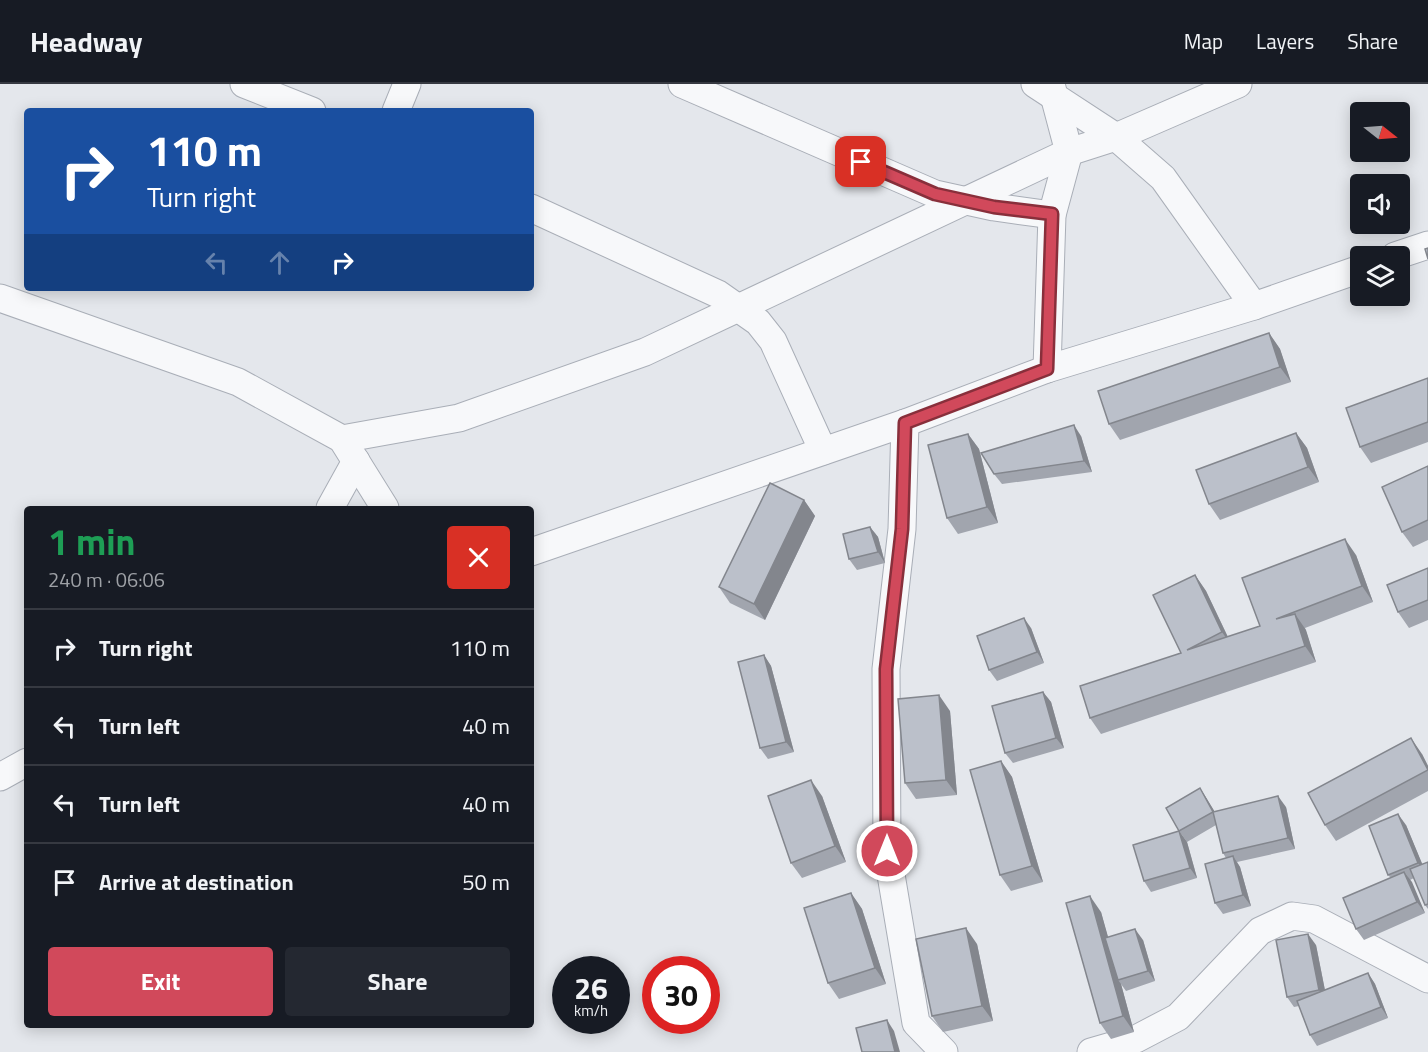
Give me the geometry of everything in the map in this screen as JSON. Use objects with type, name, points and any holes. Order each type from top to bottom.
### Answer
[{"type":"street","points":[[244,84],[304,108]]},
{"type":"street","points":[[397,108],[407,84]]},
{"type":"street","points":[[682,84],[935,194],[1052,214]]},
{"type":"street","points":[[349,450],[459,418],[645,352],[1069,152],[1116,137],[1238,84]]},
{"type":"street","points":[[1047,88],[1116,137],[1163,178],[1254,306]]},
{"type":"street","points":[[1047,88],[1069,152],[1052,214],[1047,369]]},
{"type":"street","points":[[534,209],[718,294],[758,322],[773,341],[823,451]]},
{"type":"street","points":[[1410,251],[1428,244]]},
{"type":"street","points":[[534,551],[905,423],[1047,369],[1254,306],[1350,272]]},
{"type":"street","points":[[0,298],[238,382],[349,450],[383,506]]},
{"type":"street","points":[[905,423],[902,529],[886,669],[887,851],[916,1023],[944,1052]]},
{"type":"street","points":[[331,506],[349,450]]},
{"type":"street","points":[[0,777],[24,764]]},
{"type":"street","points":[[1091,1052],[1136,1039],[1178,1017],[1260,931],[1292,916],[1314,919],[1428,979]]},
{"type":"building","points":[[1269,333],[1280,367],[1109,424],[1098,391]]},
{"type":"building","points":[[1428,378],[1428,422],[1360,447],[1346,408]]},
{"type":"building","points":[[1074,425],[1084,461],[994,474],[981,453]]},
{"type":"building","points":[[1296,433],[1308,467],[1209,504],[1196,470]]},
{"type":"building","points":[[968,434],[987,507],[947,518],[928,445]]},
{"type":"building","points":[[1428,466],[1428,520],[1402,532],[1382,487]]},
{"type":"building","points":[[770,483],[804,500],[754,604],[719,587]]},
{"type":"building","points":[[870,527],[878,552],[849,559],[843,534]]},
{"type":"building","points":[[1345,539],[1362,586],[1276,619],[1295,614],[1305,646],[1090,718],[1080,686],[1181,653],[1153,595],[1195,575],[1222,632],[1187,650],[1260,626],[1242,578]]},
{"type":"building","points":[[1428,568],[1428,600],[1398,612],[1387,585]]},
{"type":"building","points":[[1024,618],[1037,652],[989,670],[977,636]]},
{"type":"building","points":[[764,655],[786,742],[760,748],[738,662]]},
{"type":"building","points":[[1043,692],[1056,738],[1005,753],[992,706]]},
{"type":"building","points":[[939,695],[946,780],[905,783],[898,699]]},
{"type":"building","points":[[1411,738],[1428,770],[1325,825],[1308,793]]},
{"type":"building","points":[[1001,761],[1032,866],[1000,875],[970,770]]},
{"type":"building","points":[[811,780],[835,846],[791,863],[768,796]]},
{"type":"building","points":[[1200,788],[1213,812],[1179,831],[1166,808]]},
{"type":"building","points":[[1278,796],[1288,838],[1223,853],[1213,812]]},
{"type":"building","points":[[1398,814],[1418,863],[1388,875],[1369,826]]},
{"type":"building","points":[[1179,831],[1190,868],[1144,881],[1133,845]]},
{"type":"building","points":[[1233,856],[1243,895],[1215,903],[1205,864]]},
{"type":"building","points":[[1428,862],[1428,904],[1425,905],[1410,869]]},
{"type":"building","points":[[1404,872],[1417,902],[1356,929],[1343,898]]},
{"type":"building","points":[[851,893],[875,968],[828,983],[804,908]]},
{"type":"building","points":[[1090,896],[1123,1016],[1100,1023],[1066,903]]},
{"type":"building","points":[[966,928],[982,1006],[932,1016],[916,939]]},
{"type":"building","points":[[1135,929],[1148,971],[1118,980],[1105,938]]},
{"type":"building","points":[[1308,934],[1319,990],[1287,997],[1276,940]]},
{"type":"building","points":[[1368,973],[1381,1007],[1310,1035],[1297,1001]]},
{"type":"building","points":[[887,1020],[895,1052],[862,1052],[856,1028]]},
{"type":"route","points":[[861,162],[935,194],[994,207],[1052,214],[1047,369],[905,423],[902,529],[886,669],[887,851]]}]
